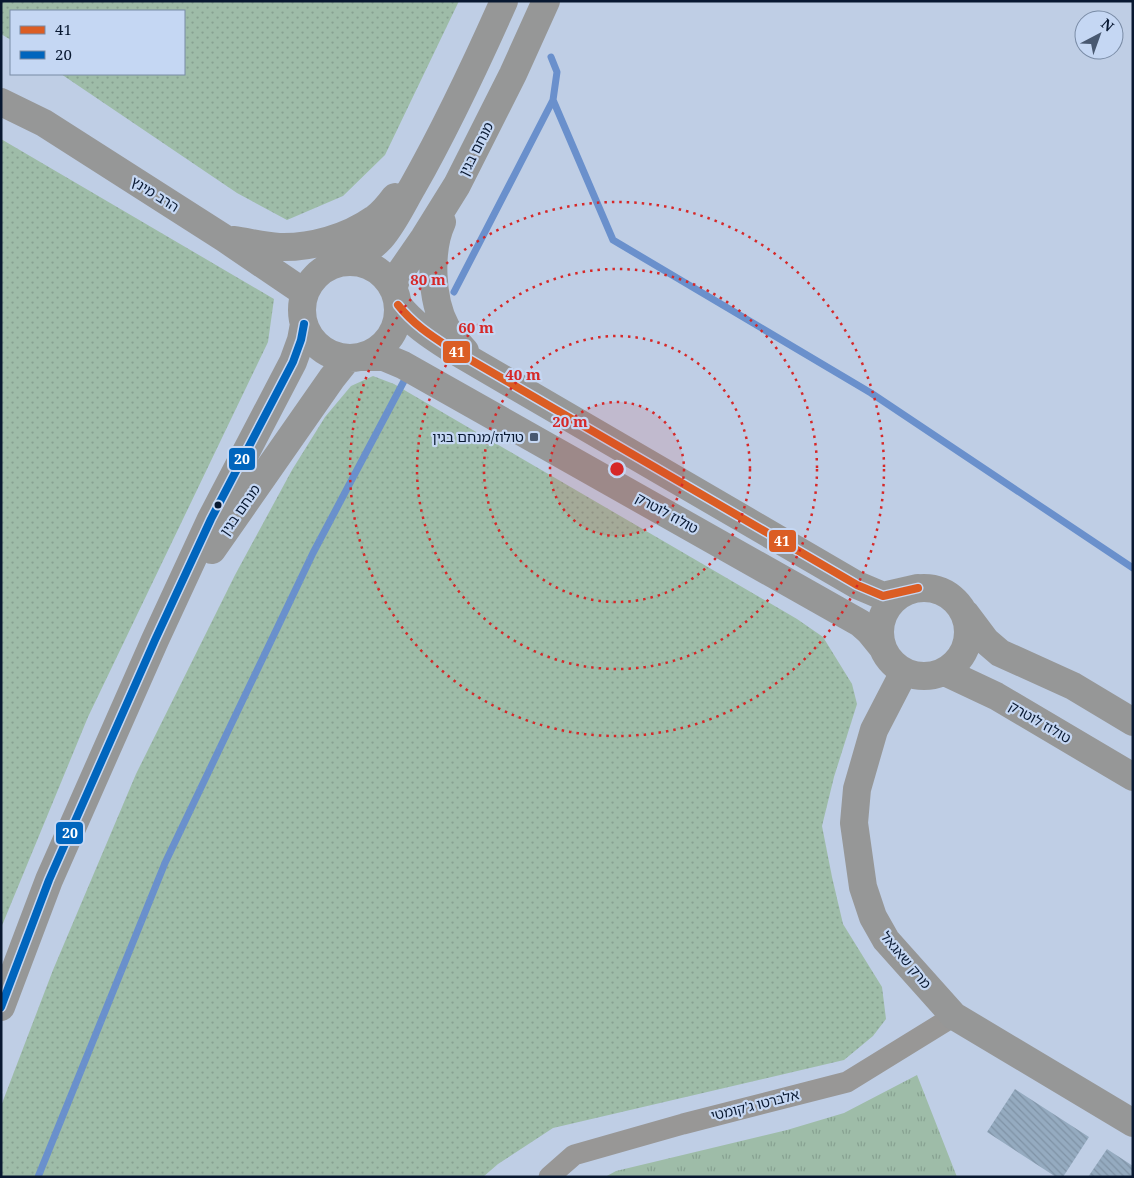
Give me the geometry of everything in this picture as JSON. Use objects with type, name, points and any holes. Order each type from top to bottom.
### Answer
[{"type":"main road","points":[[347,262],[367,250],[381,238],[424,167],[479,58],[504,1]]},
{"type":"main road","name":"מנחם בגין","points":[[396,297],[397,277],[458,185],[513,74],[546,1]]},
{"type":"main road","name":"הרב מינץ","points":[[1,102],[44,123],[305,292]]},
{"type":"main road","points":[[224,238],[277,247],[297,247],[346,234],[374,219],[424,167]]},
{"type":"main road","points":[[458,185],[438,230],[434,258],[434,280],[437,305],[446,328],[474,362]]},
{"type":"main road","points":[[396,297],[398,319],[393,332],[385,344],[375,352],[355,358],[334,356],[321,348],[311,338],[304,324],[302,308],[305,292],[322,271],[334,265],[358,262],[379,272],[387,279],[410,320],[421,330],[474,362],[857,585],[883,596],[918,588],[931,588],[943,592],[954,599],[986,641],[1000,653],[1073,686],[1133,722]]},
{"type":"main road","name":"מנחם בגין","points":[[1,1007],[49,880],[155,640],[212,519],[293,362],[301,340],[304,324]]},
{"type":"main road","name":"טולוז לוטרק","points":[[355,358],[384,357],[403,365],[852,618],[869,631],[882,647]]},
{"type":"main road","name":"מנחם בגין","points":[[155,640],[214,547],[355,358]]},
{"type":"main road","points":[[918,588],[905,592],[894,599],[886,609],[881,621],[882,647],[894,666],[904,672],[917,677],[932,676],[945,672],[957,663],[965,651],[969,637],[968,622],[962,609]]},
{"type":"main road","name":"מרק שאגאל","points":[[904,672],[874,730],[857,789],[854,823],[863,887],[872,917],[886,940],[954,1016],[1133,1123]]},
{"type":"main road","name":"טולוז לוטרק","points":[[945,672],[996,696],[1133,777]]},
{"type":"street","name":"אלברטו ג'קומטי","points":[[549,1177],[574,1155],[683,1124],[847,1082],[954,1016]]},
{"type":"green space","points":[[1,1],[459,1],[385,155],[343,196],[287,220],[237,193],[62,75],[185,75],[185,10],[10,10],[10,39],[1,34]]},
{"type":"green space","points":[[1,139],[274,299],[268,342],[88,717],[1,928]]},
{"type":"green space","points":[[373,376],[394,384],[797,619],[823,637],[852,684],[857,704],[834,777],[822,826],[843,924],[882,987],[886,1019],[873,1036],[844,1060],[553,1128],[498,1164],[483,1177],[1,1177],[1,1106],[53,970],[136,774],[235,575],[292,470],[325,417],[351,386]]},
{"type":"green space","points":[[917,1075],[957,1177],[605,1177],[616,1171],[787,1130],[844,1113]]},
{"type":"building","points":[[1015,1089],[1089,1137],[1063,1177],[1056,1177],[987,1132]]},
{"type":"building","points":[[1107,1149],[1133,1166],[1133,1177],[1088,1177]]},
{"type":"waterway","points":[[551,57],[557,72],[553,100],[613,240],[871,393],[1133,568]]},
{"type":"waterway","points":[[454,292],[553,100]]},
{"type":"waterway","points":[[38,1177],[165,863],[313,553],[404,381]]},
{"type":"transit line","name":"41","points":[[398,305],[416,324],[450,348],[857,585],[883,596],[918,588]]},
{"type":"transit line","name":"20","points":[[1,1007],[49,880],[155,640],[211,519],[293,362],[301,340],[304,324]]},
{"type":"place","name":"טולוז/מנחם בגין","points":[[534,437]]}]
